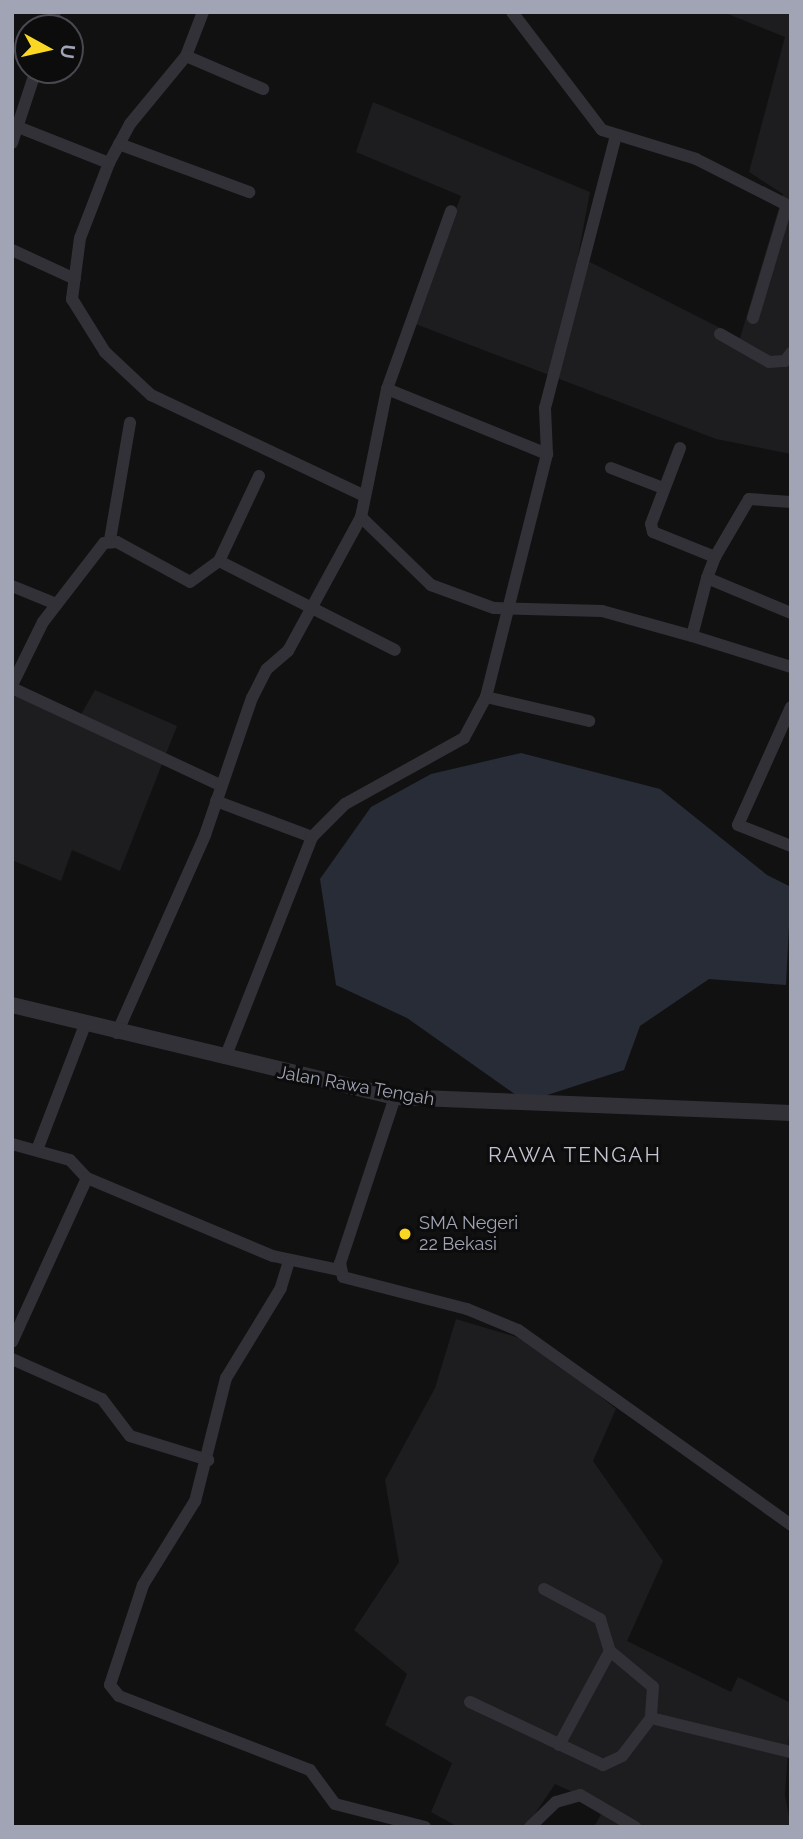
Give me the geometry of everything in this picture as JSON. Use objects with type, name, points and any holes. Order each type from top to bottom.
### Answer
[{"type":"street","points":[[512,12],[564,75],[586,116],[615,139],[685,155],[789,206],[753,318]]},
{"type":"street","points":[[201,13],[186,56],[119,144],[109,163],[80,238],[72,299],[83,324],[151,395],[363,495]]},
{"type":"street","points":[[186,56],[263,89]]},
{"type":"street","points":[[12,143],[32,84]]},
{"type":"street","points":[[18,127],[109,163]]},
{"type":"street","points":[[225,1058],[312,837],[345,804],[464,738],[486,697],[547,454],[545,408],[615,139]]},
{"type":"street","points":[[119,144],[249,192]]},
{"type":"street","points":[[117,1033],[216,801],[252,698],[267,669],[288,651],[361,517],[363,495],[387,388],[451,211]]},
{"type":"street","points":[[12,250],[75,279]]},
{"type":"street","points":[[720,334],[769,362],[785,361],[791,353]]},
{"type":"street","points":[[387,388],[547,454]]},
{"type":"street","points":[[130,423],[110,540],[55,604],[12,686],[220,785]]},
{"type":"street","points":[[680,448],[651,516],[653,532],[715,557]]},
{"type":"street","points":[[611,468],[663,488]]},
{"type":"street","points":[[110,540],[190,582],[219,561],[259,476]]},
{"type":"street","points":[[692,636],[715,557],[749,499],[791,502]]},
{"type":"street","points":[[361,517],[431,585],[507,609],[602,611],[791,667]]},
{"type":"street","points":[[219,561],[396,650]]},
{"type":"street","points":[[707,578],[791,613]]},
{"type":"street","points":[[12,586],[55,604]]},
{"type":"street","points":[[486,697],[589,721]]},
{"type":"street","points":[[791,707],[786,734],[738,825],[791,846]]},
{"type":"street","points":[[216,801],[312,837]]},
{"type":"street","name":"Jalan Rawa Tengah","points":[[12,1005],[117,1033],[395,1097],[791,1113]]},
{"type":"street","points":[[37,1150],[85,1025]]},
{"type":"street","points":[[339,1270],[395,1097]]},
{"type":"street","points":[[12,1144],[79,1164],[87,1178],[289,1261],[339,1270],[350,1281],[467,1309],[518,1330],[791,1525]]},
{"type":"street","points":[[12,1342],[18,1310],[87,1178]]},
{"type":"street","points":[[289,1261],[281,1288],[226,1378],[208,1460],[195,1501],[127,1622],[110,1673],[114,1691],[310,1770],[335,1804],[425,1827]]},
{"type":"street","points":[[12,1359],[94,1394],[130,1436],[208,1460]]},
{"type":"street","points":[[470,1702],[559,1745],[612,1764],[652,1718],[653,1687],[610,1651],[600,1619],[544,1589]]},
{"type":"street","points":[[559,1745],[610,1651]]},
{"type":"street","points":[[652,1718],[791,1752]]},
{"type":"street","points":[[530,1827],[556,1802],[580,1795],[635,1827]]},
{"type":"shaded area","points":[[723,12],[791,12],[791,454],[716,439],[413,323],[461,196],[356,152],[373,102],[590,192],[578,256],[740,338],[783,194],[749,172],[785,37]]},
{"type":"shaded area","points":[[12,688],[79,718],[95,690],[177,726],[120,871],[72,850],[61,881],[12,860]]},
{"type":"shaded area","points":[[521,753],[660,789],[767,875],[791,887],[786,985],[709,979],[640,1026],[624,1070],[526,1102],[407,1018],[336,985],[320,879],[371,807],[431,774]]},
{"type":"shaded area","points":[[456,1319],[533,1342],[616,1409],[593,1461],[663,1561],[627,1641],[731,1692],[738,1677],[791,1703],[785,1795],[791,1827],[594,1827],[605,1807],[555,1784],[526,1827],[458,1827],[431,1812],[452,1763],[385,1725],[407,1674],[354,1630],[399,1562],[385,1480],[435,1388]]},
{"type":"place","name":"SMA Negeri 22 Bekasi","points":[[405,1234]]},
{"type":"district","name":"RAWA TENGAH","points":[[575,1155]]}]
